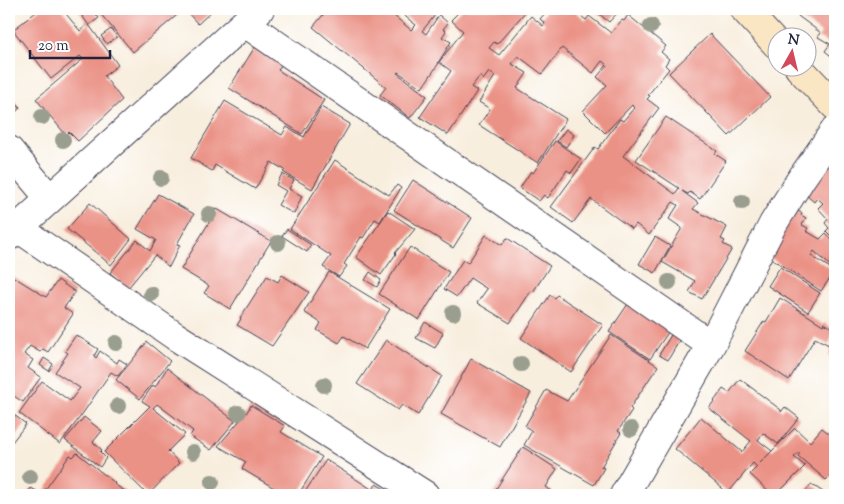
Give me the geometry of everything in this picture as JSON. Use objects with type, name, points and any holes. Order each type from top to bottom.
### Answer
[{"type":"main road","points":[[744,9],[766,33]]},
{"type":"main road","points":[[808,78],[835,106]]},
{"type":"street","points":[[425,495],[13,232],[252,16],[711,345]]},
{"type":"street","points":[[624,495],[711,345],[773,224],[835,130]]},
{"type":"street","points":[[9,150],[50,199]]},
{"type":"building","points":[[40,9],[62,9],[80,31],[88,24],[77,9],[94,9],[92,10],[99,18],[89,25],[118,65],[104,76],[122,100],[78,141],[69,132],[66,135],[36,99],[83,59],[80,56],[51,79],[13,30]]},
{"type":"building","points":[[100,9],[180,9],[182,11],[133,52],[98,11]]},
{"type":"building","points":[[184,9],[214,9],[198,24]]},
{"type":"building","points":[[328,9],[386,9],[411,30],[416,25],[396,9],[430,9],[436,14],[422,31],[426,34],[439,15],[448,23],[443,29],[446,31],[442,37],[451,42],[422,88],[397,73],[427,96],[410,118],[380,95],[386,87],[313,27]]},
{"type":"building","points":[[462,9],[528,9],[497,44],[494,42],[489,48],[499,55],[531,16],[543,26],[545,23],[540,19],[546,12],[545,9],[572,9],[586,20],[589,16],[611,33],[628,15],[666,46],[661,52],[669,59],[665,65],[669,69],[648,95],[650,96],[647,99],[659,108],[623,156],[675,194],[679,188],[636,160],[666,117],[717,151],[715,154],[726,161],[700,199],[690,192],[688,194],[682,191],[698,203],[693,209],[727,227],[721,239],[725,241],[723,244],[732,249],[702,299],[689,292],[695,281],[662,262],[682,228],[669,219],[678,205],[673,202],[649,235],[636,224],[632,229],[591,199],[573,223],[551,207],[595,147],[598,149],[620,119],[623,121],[634,108],[632,105],[605,133],[583,111],[607,85],[597,77],[607,65],[602,61],[593,73],[562,48],[542,74],[518,56],[512,64],[527,73],[517,88],[566,119],[538,163],[479,125],[490,109],[479,102],[495,76],[489,72],[483,80],[480,76],[471,87],[477,91],[448,135],[420,117],[451,71],[439,62],[463,31],[451,20]]},
{"type":"building","points":[[593,9],[621,9],[609,22]]},
{"type":"building","points":[[803,9],[835,9],[835,59],[825,51],[830,44],[818,37],[821,33],[798,16]]},
{"type":"building","points":[[111,29],[117,37],[107,44],[101,36]]},
{"type":"building","points":[[710,34],[770,97],[729,136],[669,73]]},
{"type":"building","points":[[255,47],[282,64],[278,70],[324,100],[302,134],[229,88]]},
{"type":"building","points":[[14,100],[20,108],[9,118],[9,105]]},
{"type":"building","points":[[225,101],[282,135],[287,127],[304,137],[321,107],[350,124],[312,189],[283,172],[285,170],[271,162],[255,189],[215,165],[212,171],[191,158]]},
{"type":"building","points":[[566,129],[574,135],[566,147],[557,141]]},
{"type":"building","points":[[555,141],[581,159],[571,173],[567,170],[548,198],[544,195],[539,201],[520,188]]},
{"type":"building","points":[[835,152],[835,232],[831,236],[826,231],[829,228],[825,223],[828,219],[818,208],[823,203],[817,198],[814,202],[798,188]]},
{"type":"building","points":[[335,160],[389,195],[397,185],[401,188],[380,222],[375,219],[363,238],[361,237],[344,264],[347,266],[339,277],[323,267],[331,256],[290,229]]},
{"type":"building","points":[[282,174],[294,180],[289,189],[302,196],[294,214],[278,205],[286,191],[276,185]]},
{"type":"building","points":[[413,180],[472,218],[453,248],[394,210]]},
{"type":"building","points":[[158,194],[194,214],[177,244],[180,245],[169,267],[155,255],[128,288],[110,273],[137,240],[150,251],[156,240],[137,229]]},
{"type":"building","points":[[90,203],[131,239],[111,265],[67,229]]},
{"type":"building","points":[[217,209],[271,241],[230,309],[204,293],[209,286],[181,269]]},
{"type":"building","points":[[796,210],[806,218],[802,225],[808,228],[806,231],[820,239],[826,233],[832,240],[835,237],[835,270],[814,251],[811,256],[835,271],[821,291],[769,257]]},
{"type":"building","points":[[388,211],[415,229],[395,253],[381,275],[356,257]]},
{"type":"building","points":[[287,229],[311,245],[307,252],[282,236]]},
{"type":"building","points":[[486,235],[502,245],[507,238],[550,266],[510,323],[477,303],[487,289],[470,278],[457,297],[444,289],[463,260],[468,263]]},
{"type":"building","points":[[655,237],[670,246],[655,273],[639,264]]},
{"type":"building","points":[[410,247],[449,272],[419,320],[379,294]]},
{"type":"building","points":[[780,267],[820,293],[808,312],[768,286]]},
{"type":"building","points":[[329,272],[390,309],[365,349],[344,336],[339,343],[317,330],[321,323],[304,312]]},
{"type":"building","points":[[370,272],[381,280],[377,287],[365,280]]},
{"type":"building","points":[[9,274],[46,297],[58,280],[75,292],[64,308],[73,314],[48,352],[43,349],[40,352],[30,346],[24,354],[33,360],[28,368],[41,377],[23,402],[9,393]]},
{"type":"building","points":[[282,275],[309,292],[272,346],[237,325],[267,276],[278,282]]},
{"type":"building","points":[[550,295],[554,298],[557,295],[603,325],[571,372],[521,338]]},
{"type":"building","points":[[780,298],[823,325],[824,323],[834,329],[829,345],[815,338],[789,380],[745,351],[764,321],[766,322]]},
{"type":"building","points":[[630,301],[671,328],[650,359],[609,332]]},
{"type":"building","points":[[425,322],[443,333],[435,348],[416,338]]},
{"type":"building","points":[[686,329],[668,360],[659,355],[674,330]]},
{"type":"building","points":[[835,333],[835,360],[829,355]]},
{"type":"building","points":[[76,335],[98,349],[94,356],[96,358],[100,351],[117,363],[119,359],[127,364],[118,376],[111,372],[60,444],[19,413],[42,381],[70,401],[80,388],[55,372],[68,353],[65,351]]},
{"type":"building","points":[[611,335],[658,366],[630,408],[632,410],[618,431],[621,433],[601,467],[604,468],[594,485],[524,445],[532,431],[525,426],[546,390],[567,401]]},
{"type":"building","points":[[386,340],[442,376],[418,415],[402,405],[398,410],[357,384]]},
{"type":"building","points":[[147,342],[170,361],[140,399],[116,380]]},
{"type":"building","points":[[44,358],[53,364],[49,371],[40,365]]},
{"type":"building","points":[[471,359],[531,393],[500,447],[441,414]]},
{"type":"building","points":[[167,368],[235,421],[211,450],[190,436],[193,431],[157,404],[153,408],[185,434],[168,451],[179,463],[148,495],[104,452],[150,406],[142,401],[153,385],[155,387]]},
{"type":"building","points":[[740,379],[781,410],[781,412],[785,407],[799,418],[778,444],[763,433],[758,440],[772,451],[795,428],[810,442],[822,428],[835,438],[835,471],[830,477],[826,480],[798,456],[799,452],[794,457],[805,466],[776,495],[772,495],[750,474],[757,467],[753,463],[728,493],[675,449],[701,417],[742,452],[751,441],[709,408],[723,389],[729,393]]},
{"type":"building","points":[[251,405],[285,426],[281,432],[322,457],[298,495],[286,495],[242,469],[246,462],[218,446]]},
{"type":"building","points":[[9,411],[26,424],[9,446]]},
{"type":"building","points":[[84,417],[102,431],[93,442],[102,450],[100,452],[106,458],[100,467],[65,440]]},
{"type":"building","points":[[523,447],[557,469],[546,487],[553,492],[551,495],[492,495]]},
{"type":"building","points":[[77,453],[114,484],[131,495],[26,495],[31,488],[42,494],[70,455],[73,457]]},
{"type":"building","points":[[326,460],[373,490],[376,484],[395,495],[379,495],[372,491],[369,495],[303,495]]},
{"type":"building","points":[[811,484],[826,494],[803,495]]}]
